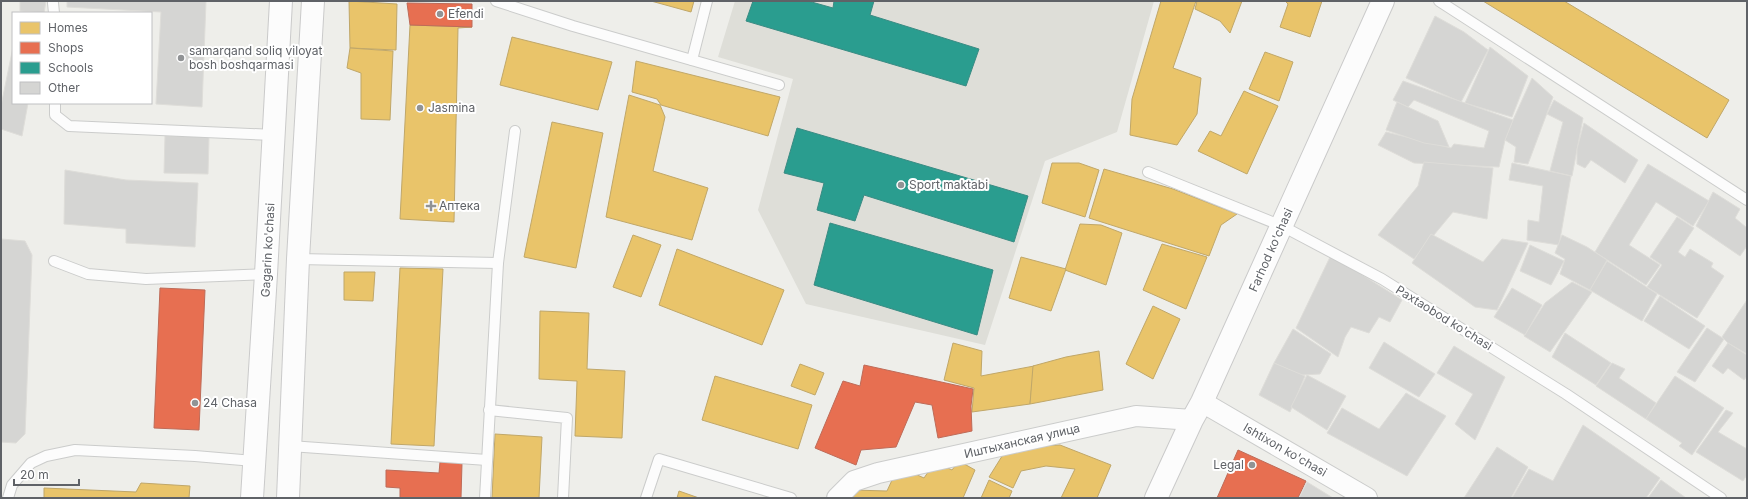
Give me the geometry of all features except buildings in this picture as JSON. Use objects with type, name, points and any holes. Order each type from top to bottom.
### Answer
[{"type":"main road","name":"Gagarin ko'chasi","points":[[252,498],[281,1]]},
{"type":"main road","points":[[288,498],[298,259],[313,1]]},
{"type":"main road","name":"Farhod ko'chasi","points":[[1156,498],[1282,226],[1383,1]]},
{"type":"street","name":"Иштыханская улица","points":[[837,498],[854,481],[878,473],[1136,416],[1197,411]]},
{"type":"street","name":"Ishtixon ko'chasi","points":[[1197,411],[1367,498]]},
{"type":"lane","points":[[496,1],[573,26],[779,85]]},
{"type":"lane","points":[[692,60],[707,1]]},
{"type":"lane","points":[[1439,1],[1747,200]]},
{"type":"lane","points":[[55,104],[55,115],[69,126],[274,135]]},
{"type":"lane","points":[[485,498],[498,262],[515,131]]},
{"type":"lane","name":"Paxtaobod ko'chasi","points":[[1148,172],[1282,226],[1382,279],[1566,394],[1721,498]]},
{"type":"lane","points":[[298,259],[498,262]]},
{"type":"lane","points":[[54,261],[88,274],[146,279],[266,274]]},
{"type":"lane","points":[[489,410],[567,418],[562,498]]},
{"type":"lane","points":[[290,446],[487,460]]},
{"type":"lane","points":[[8,498],[12,485],[31,463],[46,456],[75,450],[195,456],[254,461]]},
{"type":"lane","points":[[646,498],[659,459],[791,498]]},
{"type":"shaded area","name":"Sport maktabi","points":[[735,1],[1154,1],[1117,132],[1045,161],[985,345],[806,304],[758,210],[793,79],[718,57]]},
{"type":"place","name":"Efendi","points":[[440,14]]},
{"type":"place","name":"samarqand soliq viloyat bosh boshqarmasi","points":[[181,58]]},
{"type":"place","name":"Jasmina","points":[[420,108]]},
{"type":"place","name":"Sport maktabi","points":[[901,185]]},
{"type":"place","name":"Аптека","points":[[431,206]]},
{"type":"place","name":"24 Chasa","points":[[195,403]]},
{"type":"place","name":"Legal","points":[[1252,465]]}]
